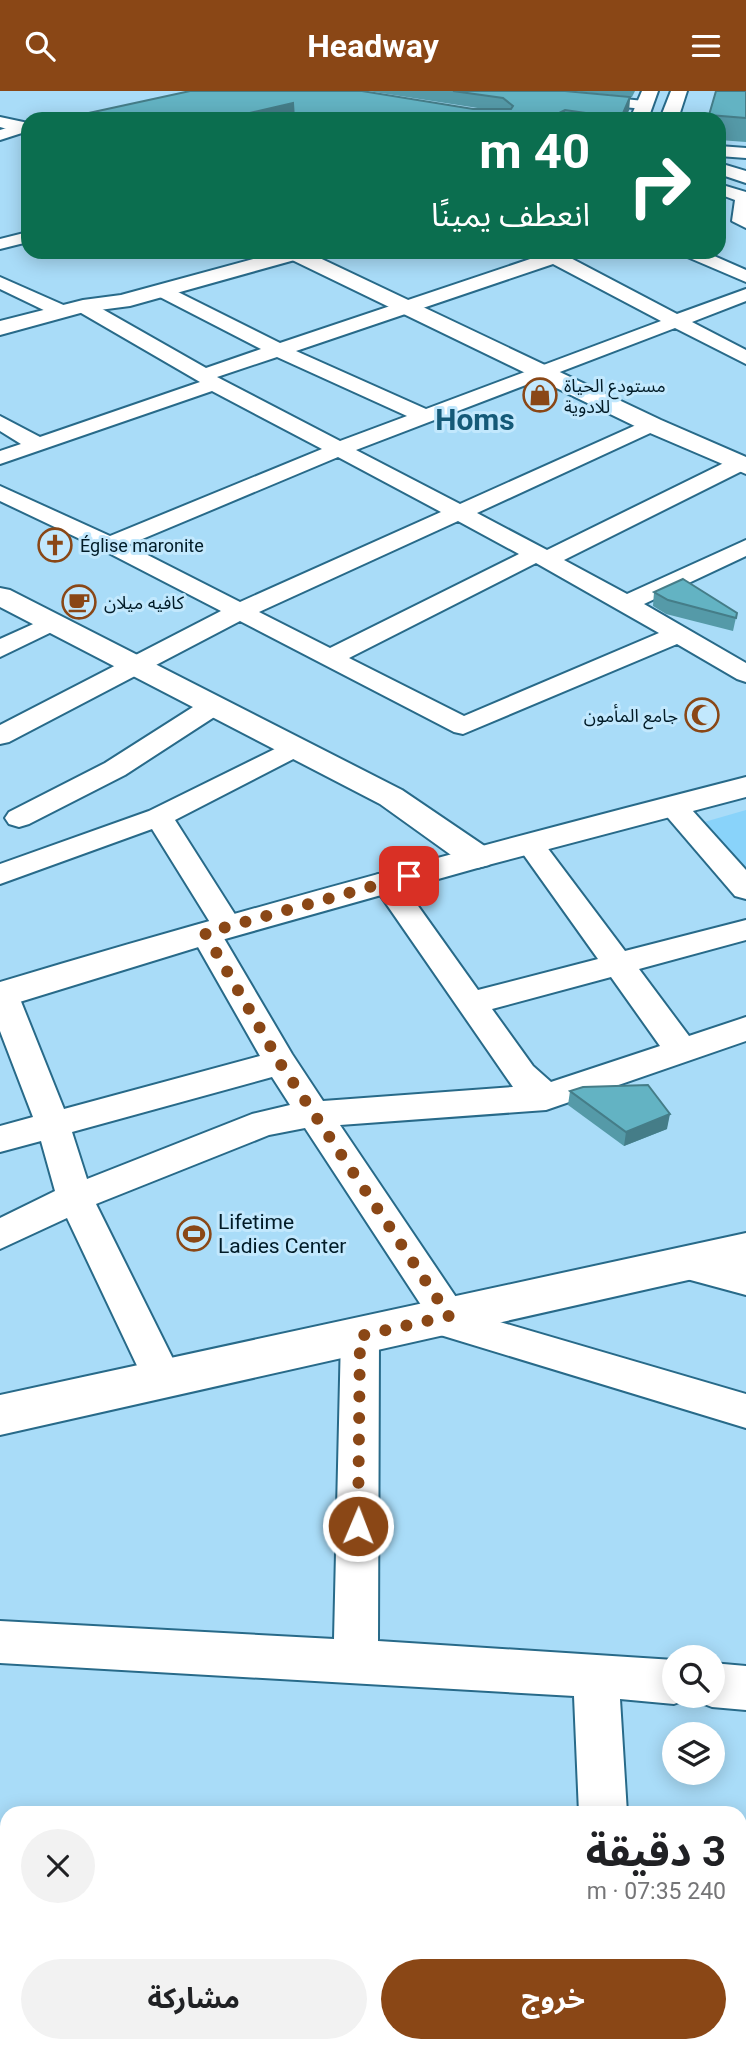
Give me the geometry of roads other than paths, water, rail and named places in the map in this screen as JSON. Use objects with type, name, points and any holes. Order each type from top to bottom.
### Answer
[{"type":"main road","points":[[672,112],[679,91]]},
{"type":"main road","points":[[0,122],[6,121],[21,127]]},
{"type":"main road","points":[[726,170],[746,177]]},
{"type":"main road","points":[[726,181],[746,186]]},
{"type":"main road","points":[[80,307],[112,294],[237,259]]},
{"type":"main road","points":[[0,328],[80,307],[122,301],[277,259]]},
{"type":"main road","points":[[311,259],[652,425],[743,465]]},
{"type":"main road","points":[[0,596],[391,797],[477,857]]},
{"type":"main road","points":[[1,995],[386,882],[746,787]]},
{"type":"main road","points":[[0,1415],[746,1250]]},
{"type":"street","points":[[500,91],[527,96],[588,95],[644,105]]},
{"type":"street","points":[[580,112],[588,95]]},
{"type":"street","points":[[0,135],[21,130]]},
{"type":"street","points":[[726,152],[746,153]]},
{"type":"street","points":[[726,191],[744,197],[741,221],[746,223]]},
{"type":"street","points":[[0,244],[21,239]]},
{"type":"street","points":[[0,458],[278,350],[539,259]]},
{"type":"street","points":[[558,259],[746,358]]},
{"type":"street","points":[[706,259],[746,277]]},
{"type":"street","points":[[0,282],[80,307],[209,379],[542,556],[746,674]]},
{"type":"street","points":[[162,291],[278,350],[426,417]]},
{"type":"street","points":[[109,544],[339,449],[746,295]]},
{"type":"street","points":[[0,422],[36,445]]},
{"type":"street","points":[[0,736],[238,612],[652,425]]},
{"type":"street","points":[[329,658],[542,556],[743,465]]},
{"type":"street","points":[[0,493],[109,544],[463,726],[679,633]]},
{"type":"street","points":[[627,603],[746,547]]},
{"type":"street","points":[[0,649],[51,623]]},
{"type":"street","points":[[19,818],[115,769],[213,706]]},
{"type":"street","points":[[0,874],[159,817],[293,748]]},
{"type":"street","points":[[673,806],[746,889]]},
{"type":"street","points":[[159,817],[280,1063],[443,1317],[746,1411]]},
{"type":"street","points":[[530,844],[681,1051]]},
{"type":"street","points":[[386,882],[521,1075],[546,1097]]},
{"type":"street","points":[[471,1003],[746,930]]},
{"type":"street","points":[[1,995],[53,1125],[75,1198],[163,1379]]},
{"type":"street","points":[[0,1234],[75,1198],[264,1123],[314,1114],[546,1097],[746,1029]]},
{"type":"street","points":[[0,1139],[280,1063]]},
{"type":"street","points":[[685,1264],[746,1280]]},
{"type":"street","points":[[356,1662],[360,1336]]},
{"type":"street","points":[[0,1642],[662,1681]]},
{"type":"street","points":[[596,1675],[603,1806]]},
{"type":"street","points":[[725,1686],[746,1688]]},
{"type":"place","name":"مستودع الحياة للادوية","points":[[540,395]]},
{"type":"place","name":"Église maronite","points":[[55,545]]},
{"type":"place","name":"كافيه ميلان","points":[[79,602]]},
{"type":"place","name":"جامع المأمون","points":[[702,715]]},
{"type":"place","name":"Lifetime Ladies Center","points":[[194,1234]]},
{"type":"district","name":"Homs","points":[[475,419]]}]
